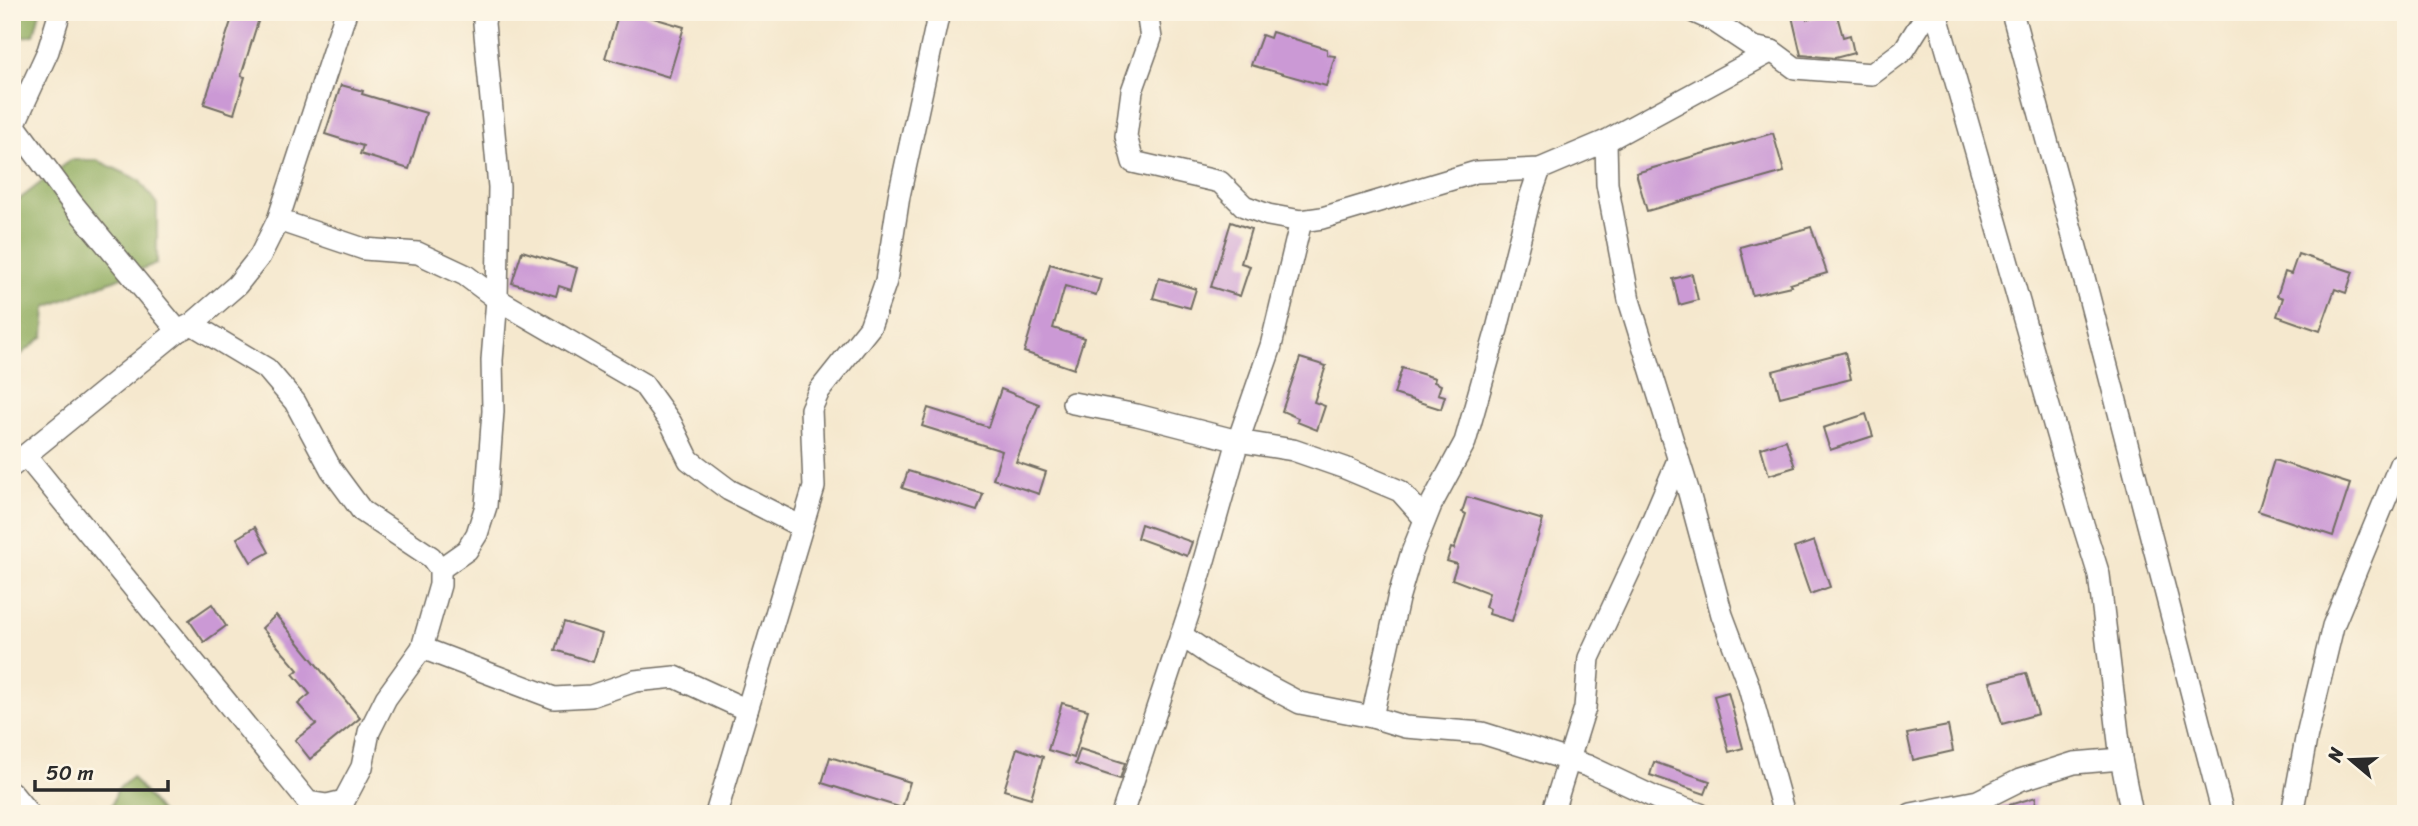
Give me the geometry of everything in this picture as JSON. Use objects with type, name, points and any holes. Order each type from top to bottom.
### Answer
[{"type":"street","points":[[60,12],[48,51],[13,124],[72,203],[185,328],[267,369],[295,402],[331,469],[362,511],[431,557],[440,569],[440,585],[422,648],[386,698],[369,732],[362,767],[344,801],[327,805],[308,802],[19,461],[185,328],[237,285],[260,256],[278,220],[346,12]]},
{"type":"street","points":[[440,569],[467,550],[477,534],[486,506],[493,411],[492,360],[497,299],[499,187],[484,23],[486,12]]},
{"type":"street","points":[[716,814],[814,487],[811,409],[819,391],[870,327],[886,281],[900,196],[939,12]]},
{"type":"street","points":[[1147,12],[1151,38],[1132,91],[1126,136],[1133,162],[1220,182],[1244,206],[1268,215],[1301,221],[1322,218],[1476,173],[1540,169],[1606,141],[1772,51]]},
{"type":"street","points":[[1694,12],[1714,21],[1753,47],[1772,51],[1795,68],[1872,74],[1904,50],[1928,12]]},
{"type":"street","points":[[1936,12],[2099,575],[2120,759],[2132,814]]},
{"type":"street","points":[[2012,12],[2081,266],[2223,814]]},
{"type":"street","points":[[1606,141],[1607,184],[1629,300],[1722,615],[1748,684],[1784,814]]},
{"type":"street","points":[[1372,717],[1398,599],[1411,555],[1425,519],[1465,442],[1540,169]]},
{"type":"street","points":[[278,220],[364,249],[418,253],[465,275],[497,299],[643,384],[671,423],[689,460],[729,490],[802,527]]},
{"type":"street","points":[[1122,814],[1181,635],[1238,441],[1271,346],[1301,221]]},
{"type":"street","points":[[1073,403],[1137,415],[1238,441],[1293,450],[1400,491],[1425,519]]},
{"type":"street","points":[[1552,814],[1585,708],[1589,658],[1678,460]]},
{"type":"street","points":[[2292,814],[2306,739],[2333,626],[2400,464]]},
{"type":"street","points":[[1181,635],[1213,657],[1300,703],[1372,717],[1405,727],[1482,733],[1588,766],[1658,799],[1700,814]]},
{"type":"street","points":[[422,648],[554,698],[591,696],[635,681],[676,677],[747,710]]},
{"type":"street","points":[[1911,814],[1978,801],[2021,780],[2074,763],[2120,759]]},
{"type":"street","points":[[12,793],[29,814]]},
{"type":"green space","points":[[12,12],[40,12],[34,35],[12,39]]},
{"type":"green space","points":[[70,160],[97,160],[139,180],[157,204],[157,263],[46,307],[44,336],[12,362],[12,205]]},
{"type":"green space","points":[[132,777],[162,814],[109,814],[117,790]]},
{"type":"building","points":[[234,12],[261,12],[241,76],[245,77],[234,114],[204,104]]},
{"type":"building","points":[[619,12],[633,12],[684,27],[669,77],[605,58]]},
{"type":"building","points":[[1791,12],[1805,12],[1807,19],[1836,12],[1843,37],[1850,35],[1854,53],[1835,58],[1801,55]]},
{"type":"building","points":[[1272,32],[1327,49],[1327,55],[1335,56],[1326,86],[1251,65],[1262,35],[1270,38]]},
{"type":"building","points":[[341,85],[426,113],[409,169],[360,154],[363,146],[325,134]]},
{"type":"building","points":[[1773,133],[1784,172],[1647,211],[1636,173]]},
{"type":"building","points":[[1231,222],[1251,229],[1241,263],[1250,266],[1240,296],[1211,287]]},
{"type":"building","points":[[1811,227],[1827,273],[1790,284],[1791,286],[1752,295],[1740,247]]},
{"type":"building","points":[[522,251],[577,268],[571,290],[559,286],[556,296],[512,283]]},
{"type":"building","points":[[2298,254],[2353,272],[2346,293],[2335,289],[2320,331],[2277,316],[2283,298],[2277,296],[2285,272],[2291,274]]},
{"type":"building","points":[[1050,264],[1101,279],[1096,295],[1065,286],[1053,328],[1084,338],[1074,369],[1024,352]]},
{"type":"building","points":[[1692,274],[1698,300],[1679,305],[1673,279]]},
{"type":"building","points":[[1159,278],[1196,289],[1190,308],[1153,298]]},
{"type":"building","points":[[1845,352],[1851,379],[1780,397],[1773,371]]},
{"type":"building","points":[[1300,358],[1326,366],[1314,402],[1325,406],[1317,430],[1297,422],[1298,418],[1282,411]]},
{"type":"building","points":[[1402,368],[1435,378],[1434,382],[1441,385],[1438,394],[1445,396],[1441,409],[1394,394]]},
{"type":"building","points":[[1001,389],[1039,404],[1016,462],[1046,472],[1039,494],[993,479],[1002,451],[922,426],[928,408],[988,427]]},
{"type":"building","points":[[1866,414],[1873,436],[1830,450],[1823,428]]},
{"type":"building","points":[[1786,440],[1795,467],[1769,475],[1761,448]]},
{"type":"building","points":[[2274,460],[2350,484],[2333,536],[2258,511]]},
{"type":"building","points":[[908,471],[983,494],[977,511],[902,488]]},
{"type":"building","points":[[1467,497],[1543,520],[1512,621],[1489,614],[1490,609],[1485,607],[1489,593],[1452,579],[1457,564],[1447,561],[1466,514],[1462,512]]},
{"type":"building","points":[[1141,524],[1192,542],[1187,556],[1137,538]]},
{"type":"building","points":[[255,527],[269,552],[251,562],[237,538]]},
{"type":"building","points":[[1814,541],[1830,587],[1810,594],[1794,548]]},
{"type":"building","points":[[212,604],[226,626],[204,642],[189,620]]},
{"type":"building","points":[[276,615],[360,718],[310,759],[295,740],[316,724],[298,704],[310,694],[293,674],[298,670],[262,628]]},
{"type":"building","points":[[564,622],[602,634],[593,662],[555,650]]},
{"type":"building","points":[[2026,673],[2038,714],[2002,724],[1990,682]]},
{"type":"building","points":[[1728,692],[1743,748],[1729,752],[1714,696]]},
{"type":"building","points":[[1062,703],[1088,710],[1074,758],[1048,750]]},
{"type":"building","points":[[1948,726],[1953,751],[1913,760],[1907,734]]},
{"type":"building","points":[[1017,748],[1043,757],[1031,798],[1004,790]]},
{"type":"building","points":[[1080,749],[1125,763],[1120,779],[1075,764]]},
{"type":"building","points":[[830,757],[910,782],[902,808],[822,783]]},
{"type":"building","points":[[1654,762],[1710,781],[1705,794],[1650,775]]},
{"type":"building","points":[[2036,797],[2035,814],[1992,814],[1992,810]]}]
